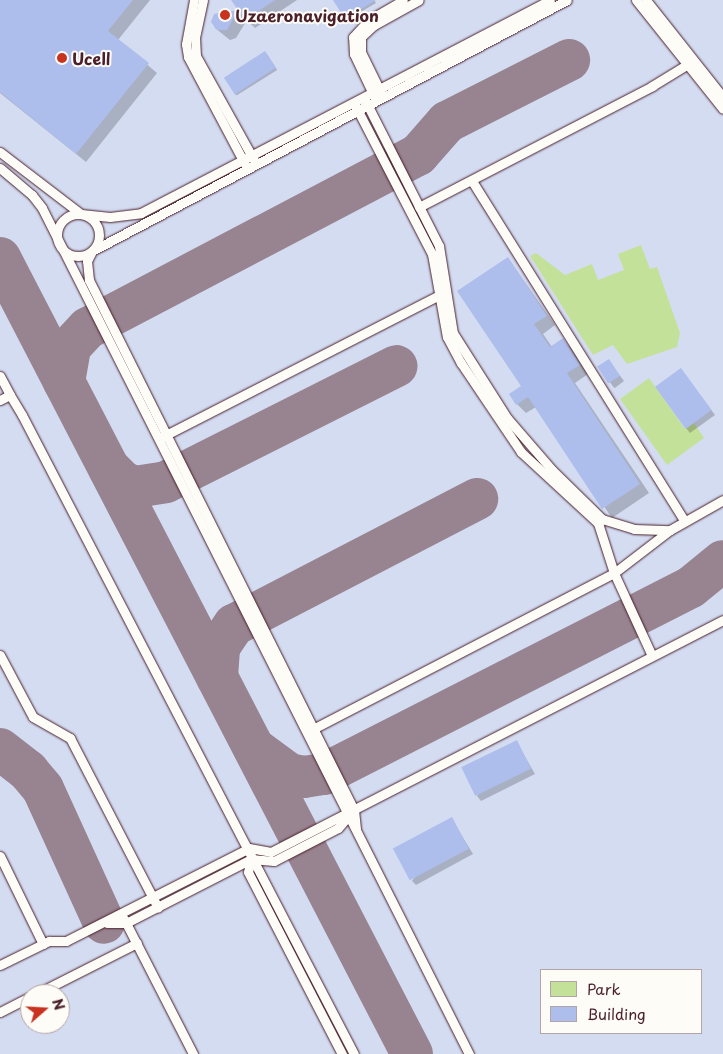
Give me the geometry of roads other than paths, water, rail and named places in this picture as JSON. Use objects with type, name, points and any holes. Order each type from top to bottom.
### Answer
[{"type":"lane","points":[[194,0],[186,44],[188,57],[250,163]]},
{"type":"lane","points":[[203,0],[195,37],[196,56],[250,163]]},
{"type":"lane","points":[[403,0],[369,20],[353,36],[354,54],[420,207],[439,246],[447,337],[502,425],[544,476],[600,524],[634,529],[670,530]]},
{"type":"lane","points":[[374,97],[361,52],[361,37],[374,25],[419,0]]},
{"type":"lane","points":[[59,242],[73,255],[92,251],[550,0]]},
{"type":"lane","points":[[374,97],[567,0]]},
{"type":"lane","points":[[636,0],[690,63],[723,97]]},
{"type":"lane","points":[[646,0],[723,109]]},
{"type":"lane","points":[[420,207],[472,181],[690,63]]},
{"type":"lane","points":[[356,107],[432,254],[453,333],[502,411],[528,445],[602,519],[634,529]]},
{"type":"lane","points":[[0,152],[98,226],[99,240],[86,265],[89,280],[162,437]]},
{"type":"lane","points":[[59,242],[62,222],[81,214],[110,217],[142,213],[250,163]]},
{"type":"lane","points":[[0,168],[36,198],[162,437],[310,731],[356,829],[469,1054]]},
{"type":"lane","points":[[472,181],[684,520]]},
{"type":"lane","points":[[162,437],[443,294]]},
{"type":"lane","points":[[0,376],[249,848],[251,859],[354,1054]]},
{"type":"lane","points":[[0,400],[10,395]]},
{"type":"lane","points":[[310,731],[614,573],[684,520],[723,500]]},
{"type":"lane","points":[[589,506],[600,524],[614,573],[652,656]]},
{"type":"lane","points":[[0,966],[43,944],[66,941],[104,923],[154,899],[249,848],[270,852],[350,813],[723,620]]},
{"type":"lane","points":[[0,656],[33,717],[70,738],[158,908]]},
{"type":"lane","points":[[104,923],[126,924],[251,859],[274,861],[338,828],[350,813]]},
{"type":"lane","points":[[0,856],[43,944]]},
{"type":"lane","points":[[251,859],[248,872],[342,1054]]},
{"type":"lane","points":[[122,914],[193,1054]]},
{"type":"lane","points":[[56,984],[137,943]]},
{"type":"lane","points":[[0,1012],[20,1002]]},
{"type":"place","name":"Uzaeronavigation","points":[[225,15]]},
{"type":"place","name":"Ucell","points":[[62,58]]}]
